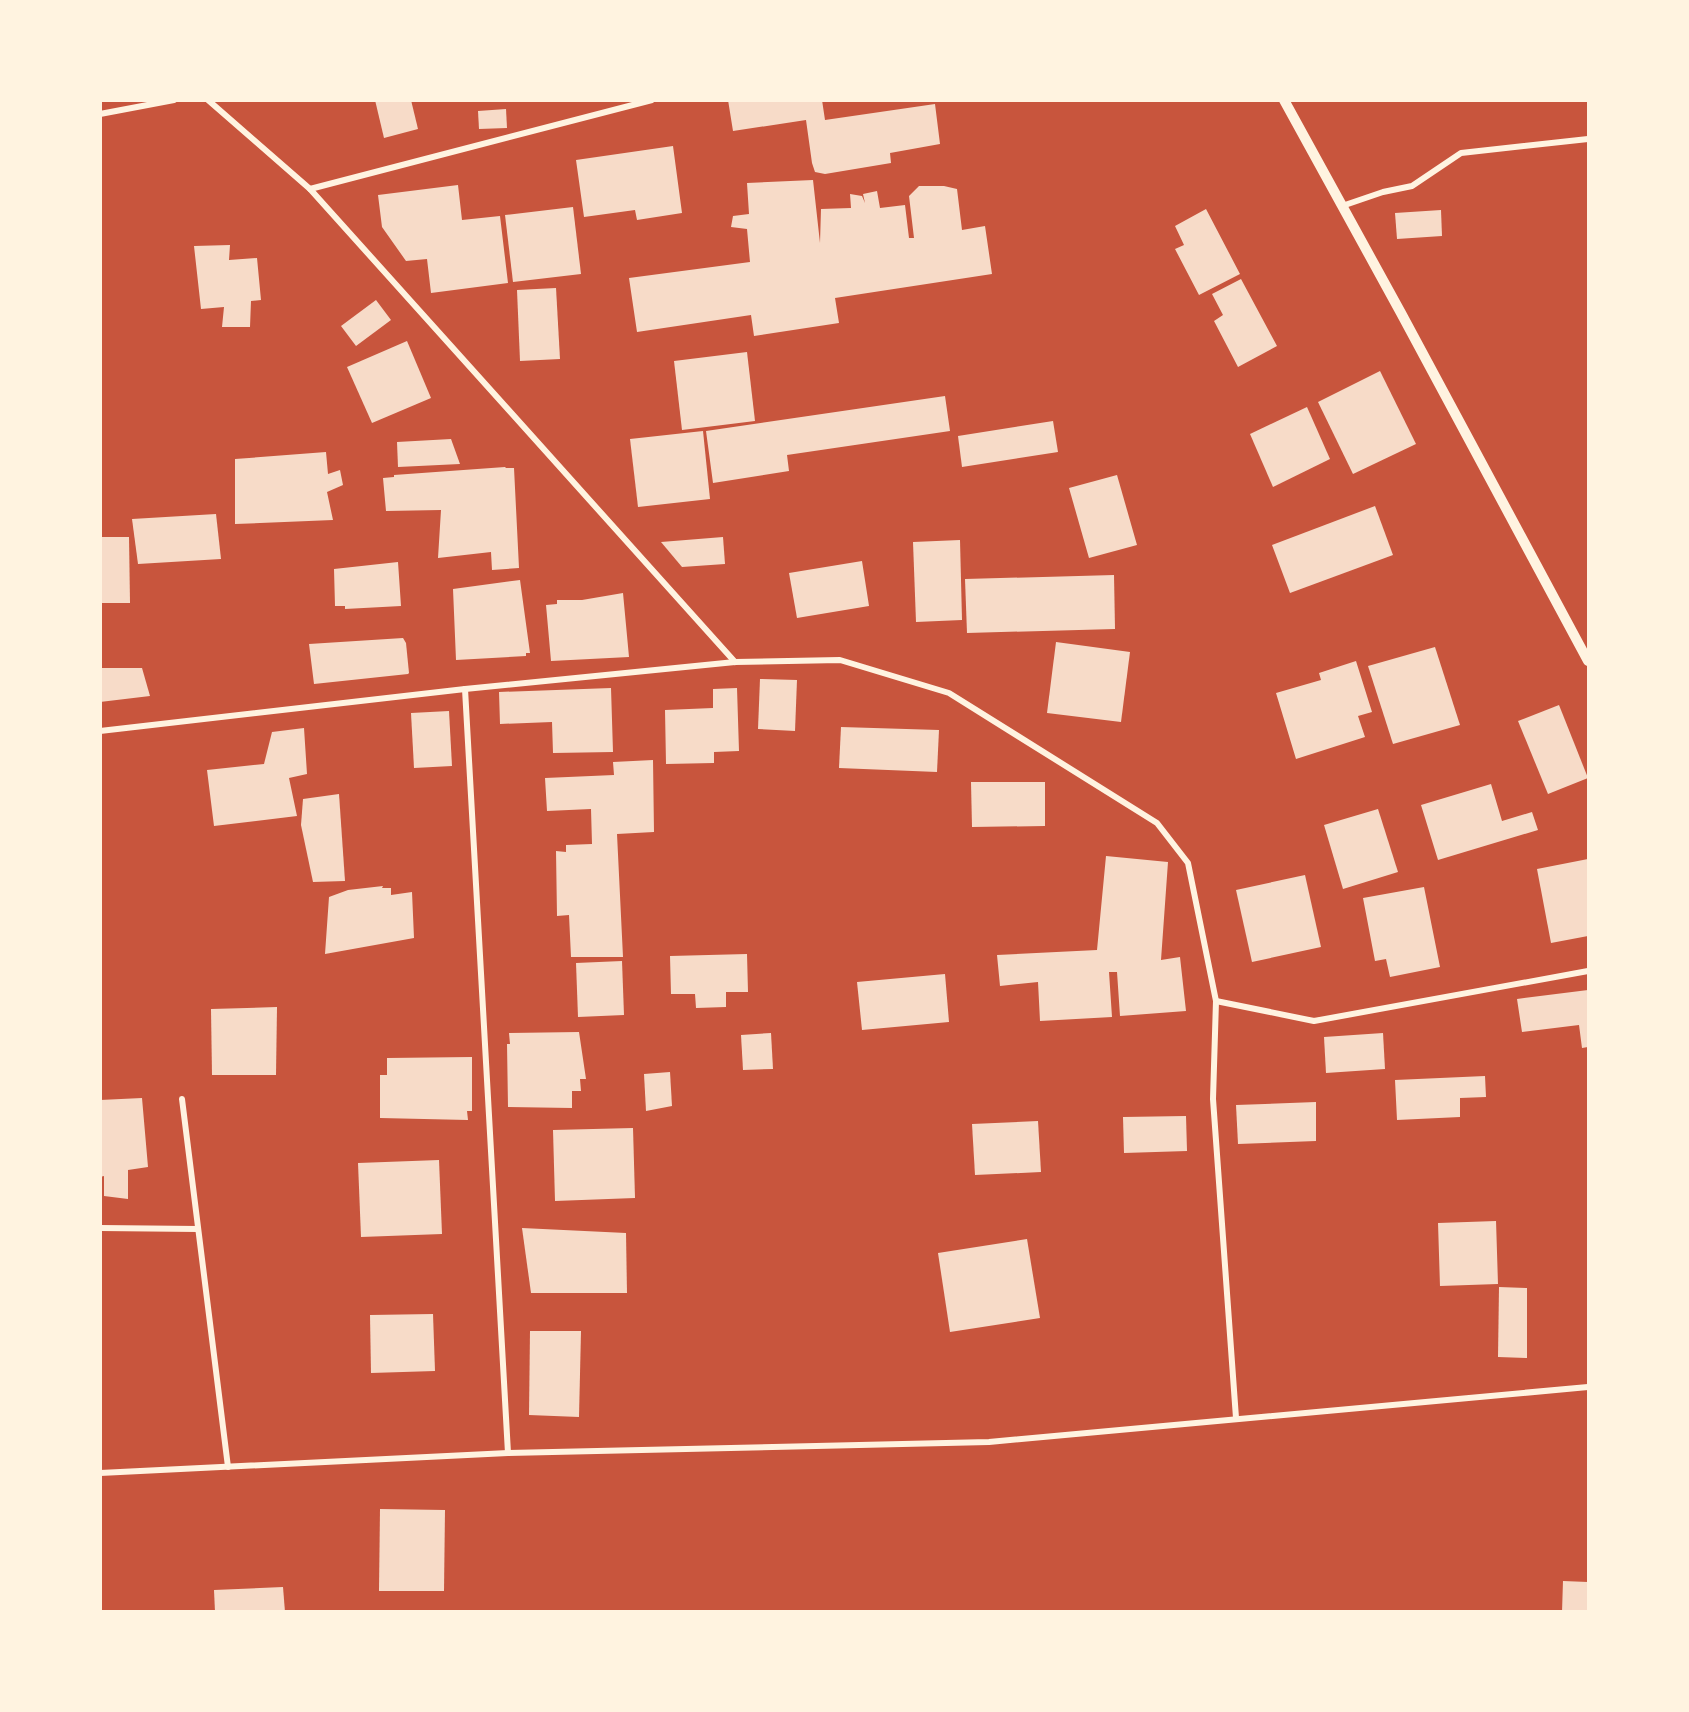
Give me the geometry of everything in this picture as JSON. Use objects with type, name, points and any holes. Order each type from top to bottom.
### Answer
[{"type":"street","points":[[100,114],[174,100]]},
{"type":"street","points":[[208,100],[310,189],[735,662]]},
{"type":"street","points":[[310,189],[652,100]]},
{"type":"street","points":[[1284,100],[1588,662]]},
{"type":"street","points":[[1342,206],[1383,192],[1412,186],[1461,153],[1588,139]]},
{"type":"street","points":[[100,731],[465,689],[735,662],[840,660],[949,693],[1157,823],[1188,863],[1216,1001],[1213,1100],[1236,1418]]},
{"type":"street","points":[[465,689],[508,1453]]},
{"type":"street","points":[[1216,1001],[1314,1021],[1588,971]]},
{"type":"street","points":[[182,1099],[228,1467]]},
{"type":"street","points":[[100,1228],[198,1229]]},
{"type":"street","points":[[100,1473],[508,1453],[988,1442],[1588,1387]]},
{"type":"building","points":[[375,100],[411,100],[418,129],[384,138]]},
{"type":"building","points":[[728,100],[822,100],[825,120],[935,104],[940,144],[890,153],[891,163],[825,174],[815,172],[806,120],[733,131]]},
{"type":"building","points":[[506,109],[507,128],[479,129],[478,111]]},
{"type":"building","points":[[673,146],[682,213],[637,220],[635,210],[584,217],[576,160]]},
{"type":"building","points":[[813,180],[820,243],[821,209],[851,208],[850,194],[862,196],[865,203],[863,194],[877,191],[880,208],[905,205],[909,238],[914,238],[909,196],[919,186],[944,186],[957,189],[962,230],[985,226],[992,274],[835,298],[839,323],[754,336],[751,315],[637,332],[629,278],[750,262],[747,229],[731,227],[733,216],[749,214],[747,183]]},
{"type":"building","points":[[458,185],[462,220],[500,216],[508,283],[431,293],[427,259],[406,261],[382,227],[378,195]]},
{"type":"building","points":[[573,207],[581,274],[513,282],[505,215]]},
{"type":"building","points":[[1206,209],[1240,274],[1199,295],[1175,249],[1184,245],[1175,226]]},
{"type":"building","points":[[1441,210],[1442,236],[1397,239],[1395,213]]},
{"type":"building","points":[[230,245],[229,260],[257,258],[261,300],[251,301],[250,327],[222,327],[224,307],[201,309],[194,246]]},
{"type":"building","points":[[1241,279],[1277,346],[1238,367],[1214,321],[1223,315],[1212,294]]},
{"type":"building","points":[[556,288],[560,359],[520,361],[517,290]]},
{"type":"building","points":[[376,300],[391,320],[356,346],[341,326]]},
{"type":"building","points":[[407,341],[431,398],[372,423],[347,367]]},
{"type":"building","points":[[747,352],[755,421],[682,430],[674,361]]},
{"type":"building","points":[[1380,371],[1416,444],[1353,474],[1318,402]]},
{"type":"building","points":[[945,396],[950,431],[787,455],[789,471],[713,483],[706,431]]},
{"type":"building","points":[[1307,407],[1330,459],[1273,487],[1250,434]]},
{"type":"building","points":[[1053,421],[1058,452],[962,467],[958,436]]},
{"type":"building","points":[[703,431],[710,499],[638,507],[630,439]]},
{"type":"building","points":[[451,439],[460,464],[398,467],[397,442]]},
{"type":"building","points":[[326,452],[328,474],[340,470],[343,485],[327,492],[333,520],[235,524],[235,459]]},
{"type":"building","points":[[514,468],[519,568],[492,570],[491,552],[438,558],[441,510],[386,511],[383,478],[394,477],[394,475]]},
{"type":"building","points":[[1117,475],[1137,545],[1089,558],[1069,488]]},
{"type":"building","points":[[1375,506],[1393,555],[1290,593],[1272,545]]},
{"type":"building","points":[[216,514],[221,559],[138,564],[132,519]]},
{"type":"building","points":[[100,537],[129,537],[130,603],[100,603]]},
{"type":"building","points":[[723,537],[725,564],[682,567],[661,542]]},
{"type":"building","points":[[960,540],[962,620],[916,622],[913,542]]},
{"type":"building","points":[[862,561],[869,606],[797,618],[789,573]]},
{"type":"building","points":[[398,562],[401,606],[345,609],[345,606],[335,606],[334,569]]},
{"type":"building","points":[[1114,575],[1115,629],[967,633],[965,579]]},
{"type":"building","points":[[520,580],[530,653],[526,653],[526,656],[456,660],[453,589]]},
{"type":"building","points":[[623,593],[629,657],[551,661],[546,605],[557,604],[557,600],[582,600]]},
{"type":"building","points":[[403,638],[406,643],[408,674],[314,684],[309,644]]},
{"type":"building","points":[[1056,642],[1130,652],[1121,722],[1047,713]]},
{"type":"building","points":[[1435,647],[1460,725],[1393,744],[1368,666]]},
{"type":"building","points":[[1356,661],[1372,712],[1358,716],[1365,737],[1296,759],[1276,693],[1321,680],[1319,673]]},
{"type":"building","points":[[100,668],[142,668],[150,696],[100,702]]},
{"type":"building","points":[[760,679],[797,680],[795,731],[758,729]]},
{"type":"building","points":[[611,688],[613,752],[553,753],[552,722],[500,724],[499,692]]},
{"type":"building","points":[[737,688],[739,751],[714,752],[714,763],[666,764],[665,710],[713,708],[713,689]]},
{"type":"building","points":[[1559,705],[1588,778],[1548,794],[1518,721]]},
{"type":"building","points":[[449,711],[452,766],[414,768],[411,713]]},
{"type":"building","points":[[841,727],[939,730],[937,772],[839,768]]},
{"type":"building","points":[[304,728],[307,774],[289,778],[297,816],[214,826],[207,770],[264,764],[272,732]]},
{"type":"building","points":[[653,760],[654,832],[617,834],[623,957],[571,957],[569,915],[557,916],[556,851],[566,852],[566,845],[592,844],[591,809],[547,811],[545,778],[614,775],[613,762]]},
{"type":"building","points":[[971,782],[1045,782],[1045,826],[972,827]]},
{"type":"building","points":[[1491,784],[1502,821],[1532,812],[1538,830],[1438,860],[1421,805]]},
{"type":"building","points":[[339,794],[345,881],[313,882],[301,825],[303,799]]},
{"type":"building","points":[[1378,809],[1398,872],[1343,889],[1324,825]]},
{"type":"building","points":[[1106,856],[1168,862],[1161,960],[1180,957],[1186,1011],[1120,1016],[1117,972],[1109,972],[1112,1017],[1040,1021],[1038,982],[1000,986],[997,955],[1097,950]]},
{"type":"building","points":[[1588,859],[1588,936],[1551,943],[1537,869]]},
{"type":"building","points":[[1305,875],[1321,947],[1252,962],[1236,890]]},
{"type":"building","points":[[383,886],[382,888],[391,888],[391,895],[412,892],[414,938],[325,954],[329,897],[348,890]]},
{"type":"building","points":[[1424,887],[1440,967],[1390,977],[1386,959],[1375,961],[1363,898]]},
{"type":"building","points":[[747,954],[748,992],[726,992],[726,1007],[696,1008],[695,994],[671,994],[670,956]]},
{"type":"building","points":[[622,961],[624,1015],[578,1017],[576,963]]},
{"type":"building","points":[[945,974],[949,1022],[862,1030],[857,982]]},
{"type":"building","points":[[1588,990],[1588,1047],[1582,1048],[1579,1025],[1522,1032],[1517,999]]},
{"type":"building","points":[[277,1007],[276,1075],[212,1075],[211,1009]]},
{"type":"building","points":[[579,1032],[586,1079],[580,1079],[581,1091],[572,1091],[572,1108],[508,1107],[507,1044],[510,1044],[509,1033]]},
{"type":"building","points":[[771,1033],[773,1069],[743,1070],[741,1035]]},
{"type":"building","points":[[1383,1033],[1385,1069],[1326,1073],[1324,1037]]},
{"type":"building","points":[[472,1057],[472,1111],[467,1111],[468,1120],[380,1118],[380,1075],[387,1075],[387,1058]]},
{"type":"building","points":[[670,1072],[672,1106],[646,1111],[644,1074]]},
{"type":"building","points":[[1485,1076],[1486,1097],[1460,1098],[1460,1117],[1397,1120],[1395,1080]]},
{"type":"building","points":[[142,1098],[148,1167],[128,1170],[128,1199],[104,1196],[104,1176],[100,1177],[100,1100]]},
{"type":"building","points":[[1316,1102],[1316,1141],[1238,1144],[1236,1105]]},
{"type":"building","points":[[1186,1116],[1187,1151],[1124,1153],[1123,1117]]},
{"type":"building","points":[[1038,1121],[1041,1172],[975,1175],[972,1124]]},
{"type":"building","points":[[633,1128],[635,1198],[555,1201],[553,1130]]},
{"type":"building","points":[[439,1160],[442,1234],[361,1237],[358,1163]]},
{"type":"building","points":[[1496,1221],[1498,1284],[1440,1286],[1438,1223]]},
{"type":"building","points":[[522,1228],[626,1233],[627,1293],[531,1293]]},
{"type":"building","points":[[1027,1239],[1040,1318],[950,1332],[938,1253]]},
{"type":"building","points":[[1499,1287],[1527,1288],[1527,1358],[1498,1357]]},
{"type":"building","points":[[433,1314],[435,1371],[371,1373],[370,1315]]},
{"type":"building","points":[[530,1331],[581,1331],[579,1417],[529,1415]]},
{"type":"building","points":[[380,1509],[445,1510],[444,1591],[379,1591]]},
{"type":"building","points":[[1563,1581],[1588,1582],[1588,1612],[1562,1612]]},
{"type":"building","points":[[283,1587],[285,1612],[215,1612],[214,1590]]}]
